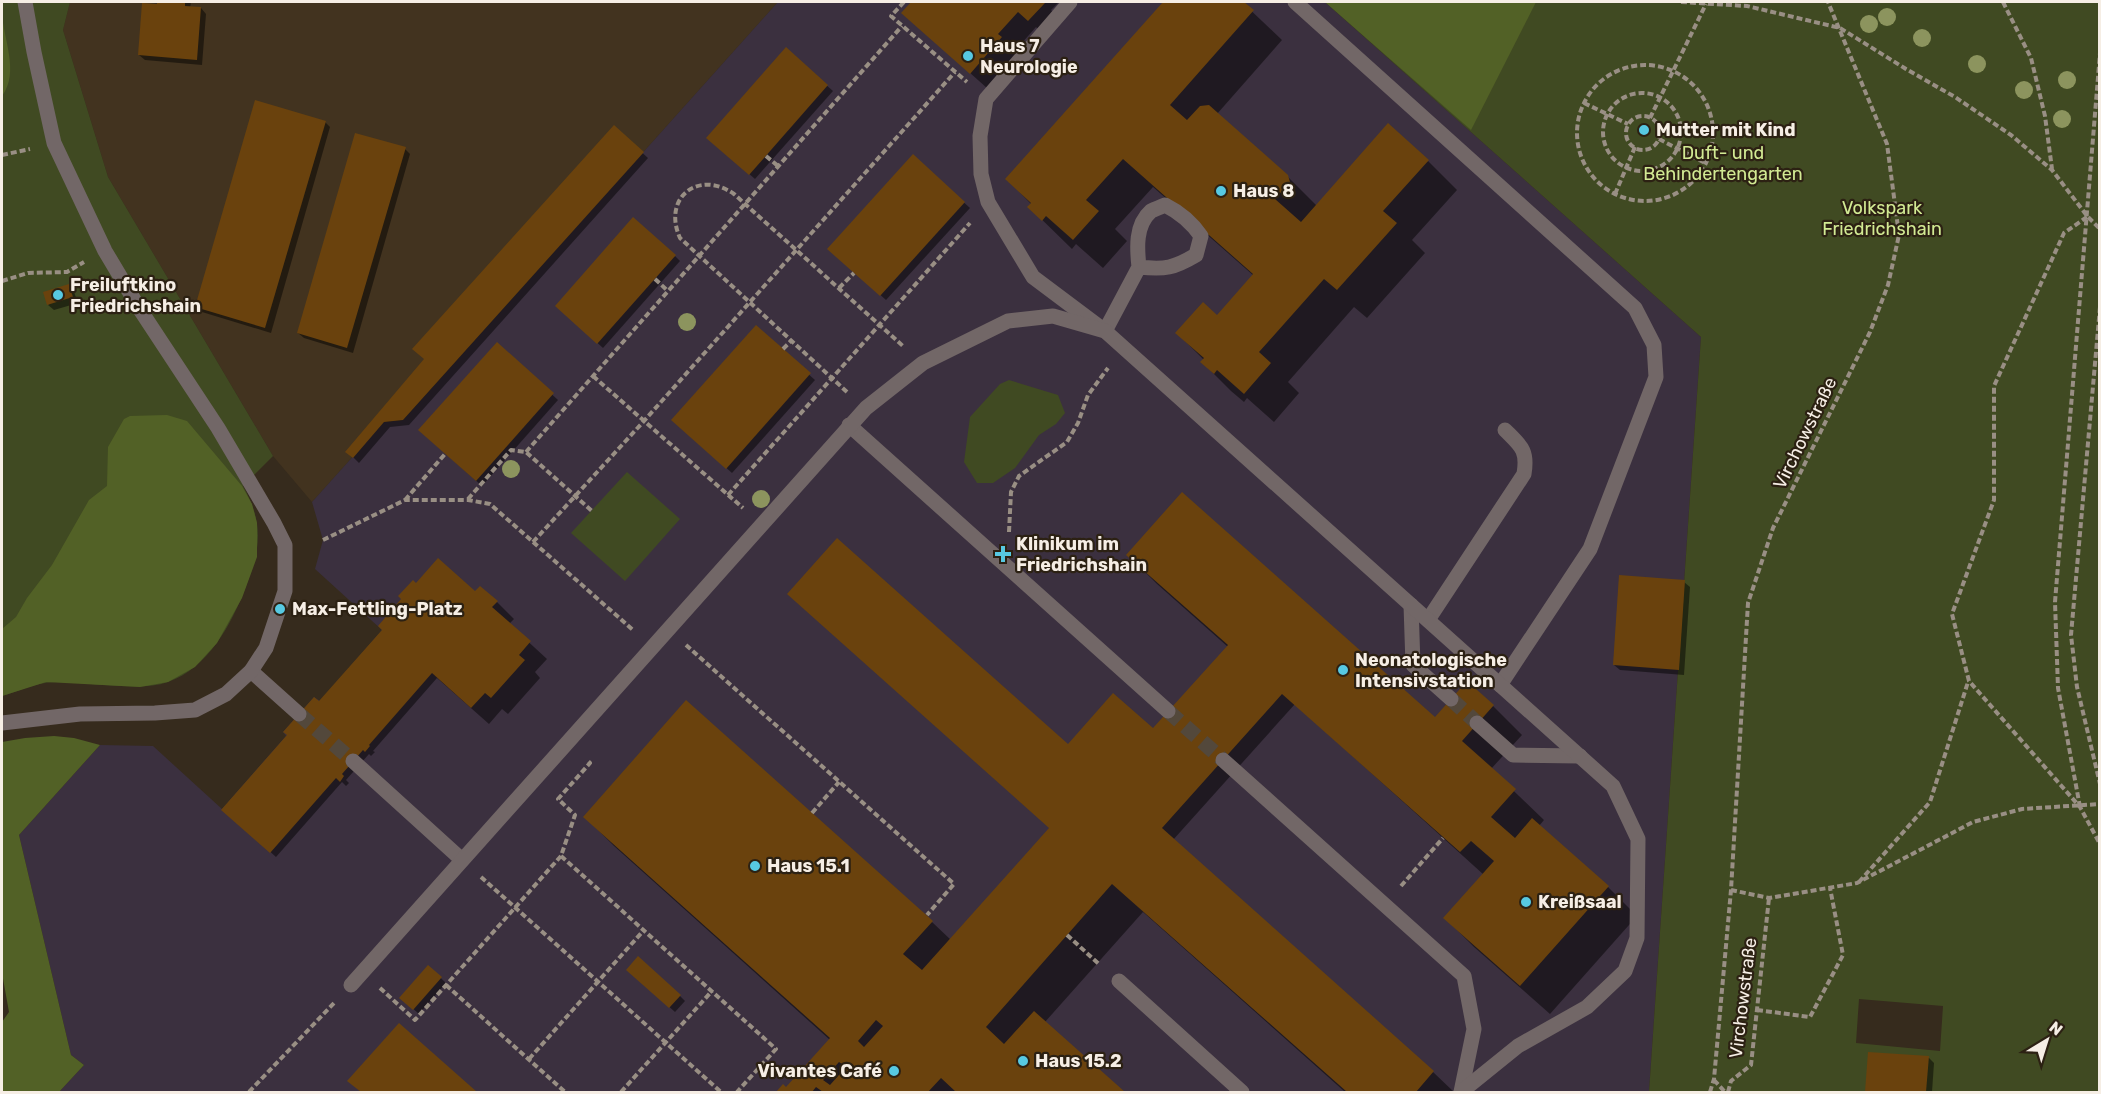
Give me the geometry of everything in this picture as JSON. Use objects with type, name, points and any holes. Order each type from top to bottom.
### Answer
[{"type":"lane","points":[[2,723],[80,714],[195,710],[226,694],[251,671],[266,648],[285,591],[285,545],[218,428],[139,308],[105,251],[54,143],[26,2]]},
{"type":"lane","points":[[1070,2],[986,99],[980,136],[981,174],[988,202],[1033,278],[1105,331],[1614,786],[1638,839],[1637,938],[1625,971],[1587,1007],[1518,1046],[1461,1092]]},
{"type":"lane","points":[[1295,2],[1635,308],[1654,345],[1656,377],[1590,549],[1500,684]]},
{"type":"lane","points":[[1105,331],[1139,267],[1137,247],[1140,229],[1151,211],[1165,205],[1195,227],[1201,236],[1196,255],[1179,265],[1161,270],[1139,267]]},
{"type":"lane","points":[[351,985],[461,859],[866,408],[923,363],[1008,321],[1053,316],[1105,331]]},
{"type":"lane","points":[[849,425],[1168,711]]},
{"type":"lane","points":[[1428,620],[1524,474],[1526,459],[1522,446],[1505,430]]},
{"type":"lane","points":[[1411,605],[1413,665],[1451,699]]},
{"type":"lane","points":[[251,671],[299,714]]},
{"type":"lane","points":[[1477,723],[1513,755],[1580,756]]},
{"type":"lane","points":[[1223,760],[1464,976],[1474,1029],[1461,1092]]},
{"type":"lane","points":[[353,762],[461,859]]},
{"type":"lane","points":[[1119,981],[1242,1092]]},
{"type":"path","points":[[904,2],[891,16],[986,99]]},
{"type":"path","points":[[1681,2],[1747,6],[1840,28],[2011,135],[2052,170],[2100,229]]},
{"type":"path","points":[[1747,6],[1751,2]]},
{"type":"path","name":"Virchowstraße","points":[[1710,1092],[1714,1079],[1731,891],[1748,603],[1773,528],[1870,332],[1888,285],[1899,235],[1887,144],[1828,2]]},
{"type":"path","points":[[2003,2],[2031,58],[2045,117],[2052,170]]},
{"type":"path","points":[[1650,118],[1706,4]]},
{"type":"path","points":[[526,452],[902,26]]},
{"type":"path","points":[[2080,807],[2058,688],[2055,602],[2100,53]]},
{"type":"path","points":[[1653,66],[1673,72],[1693,86],[1706,104],[1710,115],[1711,148],[1705,163],[1696,178],[1669,197],[1636,201],[1615,194],[1596,181],[1583,163],[1579,152],[1577,130],[1584,103],[1602,81],[1621,70],[1653,66]]},
{"type":"path","points":[[533,542],[955,72]]},
{"type":"path","points":[[1646,93],[1660,97],[1670,104],[1681,125],[1678,149],[1669,161],[1656,169],[1641,171],[1626,168],[1615,161],[1604,139],[1603,126],[1608,114],[1617,102],[1630,95],[1646,93]]},
{"type":"path","points":[[1584,103],[1628,124]]},
{"type":"path","points":[[1638,116],[1650,118],[1659,126],[1659,139],[1651,148],[1635,147],[1626,137],[1628,124],[1638,116]]},
{"type":"path","points":[[1659,139],[1705,163]]},
{"type":"path","points":[[1615,194],[1635,147]]},
{"type":"path","points":[[2,155],[29,149]]},
{"type":"path","points":[[766,156],[778,166]]},
{"type":"path","points":[[866,408],[698,257],[680,238],[675,228],[676,206],[690,189],[712,184],[724,187],[923,363]]},
{"type":"path","points":[[728,495],[988,202]]},
{"type":"path","points":[[2088,217],[2064,233],[1994,386],[1994,500],[1952,614],[1968,681],[2080,807],[2100,844]]},
{"type":"path","points":[[2,281],[28,273],[67,272]]},
{"type":"path","points":[[839,288],[854,273]]},
{"type":"path","points":[[655,279],[668,291]]},
{"type":"path","points":[[2100,307],[2071,635],[2077,687],[2100,784]]},
{"type":"path","points":[[783,349],[791,341]]},
{"type":"path","points":[[1007,566],[1011,492],[1019,476],[1067,442],[1078,423],[1088,395],[1123,348]]},
{"type":"path","points":[[593,376],[761,524]]},
{"type":"path","points":[[468,500],[511,450],[526,452],[592,511]]},
{"type":"path","points":[[323,540],[405,500],[445,454]]},
{"type":"path","points":[[405,500],[468,500],[490,504],[651,647]]},
{"type":"path","points":[[668,628],[954,884],[927,915]]},
{"type":"path","points":[[1857,884],[1930,802],[1968,681]]},
{"type":"path","points":[[362,972],[415,1020],[447,985],[561,856],[575,815],[558,800],[590,763],[566,742]]},
{"type":"path","points":[[812,813],[840,782]]},
{"type":"path","points":[[1731,891],[1769,898],[1857,884],[1973,822],[2022,809],[2100,804]]},
{"type":"path","points":[[1384,904],[1443,838]]},
{"type":"path","points":[[561,856],[776,1049],[737,1092]]},
{"type":"path","points":[[483,879],[721,1092]]},
{"type":"path","points":[[1757,1010],[1810,1017],[1843,956],[1830,888]]},
{"type":"path","name":"Virchowstraße","points":[[1727,1092],[1731,1081],[1751,1065],[1769,898]]},
{"type":"path","points":[[528,1059],[644,930]]},
{"type":"path","points":[[1067,935],[1119,981]]},
{"type":"path","points":[[249,1092],[351,985]]},
{"type":"path","points":[[447,985],[565,1092]]},
{"type":"path","points":[[621,1092],[712,991]]},
{"type":"path","points":[[1714,1079],[1727,1092]]},
{"type":"shaded area","points":[[70,2],[157,4],[157,2],[778,2],[403,420],[384,422],[312,502],[273,456],[108,177],[63,30]]},
{"type":"shaded area","name":"Klinikum im Friedrichshain","points":[[778,2],[1325,2],[1701,337],[1649,1092],[59,1092],[84,1065],[71,1055],[19,835],[100,745],[153,746],[222,809],[286,736],[283,732],[314,697],[320,701],[382,630],[315,569],[323,540],[312,502],[384,422],[403,420]]},
{"type":"green space","points":[[2,2],[70,2],[63,30],[108,177],[273,456],[243,486],[254,512],[258,536],[255,559],[234,615],[217,643],[195,666],[168,682],[153,686],[52,682],[34,685],[2,696]]},
{"type":"green space","name":"Volkspark Friedrichshain","points":[[1325,2],[2099,2],[2099,1092],[1649,1092],[1701,337]],"holes":[[[1859,999],[1943,1006],[1940,1051],[1856,1043]]]},
{"type":"green space","points":[[1325,2],[1536,2],[1471,130]]},
{"type":"green space","points":[[2,12],[10,77],[2,96]]},
{"type":"green space","points":[[1009,380],[1058,395],[1065,413],[1056,424],[1039,435],[1015,468],[993,483],[977,483],[964,462],[970,417],[1000,384]]},
{"type":"green space","points":[[167,415],[187,421],[242,486],[252,504],[257,523],[257,557],[242,598],[217,643],[195,667],[168,682],[140,687],[46,682],[2,696],[2,629],[16,617],[52,565],[89,500],[107,486],[108,447],[124,419],[130,416]]},
{"type":"green space","points":[[627,472],[680,519],[625,581],[571,533]]},
{"type":"green space","points":[[54,736],[74,738],[100,745],[19,835],[71,1055],[84,1065],[59,1092],[2,1092],[2,1022],[9,1012],[2,973],[2,742]]},
{"type":"building","points":[[157,2],[185,2],[185,6],[201,7],[197,60],[138,55],[142,3],[157,4]]},
{"type":"building","name":"Haus 7 Neurologie","points":[[911,2],[1045,3],[1028,21],[1018,12],[998,34],[1002,37],[970,74],[901,13]]},
{"type":"building","name":"Haus 8","points":[[1163,2],[1244,2],[1254,10],[1170,105],[1187,120],[1200,106],[1209,105],[1288,175],[1290,182],[1275,199],[1301,222],[1388,123],[1429,160],[1383,211],[1397,223],[1337,290],[1324,279],[1259,352],[1271,363],[1244,394],[1217,370],[1214,374],[1200,362],[1204,358],[1175,333],[1203,302],[1217,315],[1253,274],[1123,159],[1086,200],[1099,211],[1073,240],[1046,216],[1042,221],[1027,207],[1031,203],[1005,179]]},
{"type":"building","points":[[786,47],[828,85],[749,175],[706,138]]},
{"type":"building","points":[[255,100],[326,121],[265,328],[195,307]]},
{"type":"building","points":[[614,125],[644,152],[403,420],[384,422],[353,458],[345,452],[424,359],[412,349]]},
{"type":"building","points":[[355,133],[406,147],[347,348],[297,333]]},
{"type":"building","points":[[913,154],[965,202],[880,296],[827,249]]},
{"type":"building","points":[[633,217],[676,255],[597,344],[555,306]]},
{"type":"building","name":"Freiluftkino Friedrichshain","points":[[69,284],[73,297],[47,305],[43,292]]},
{"type":"building","points":[[756,325],[811,373],[726,469],[671,420]]},
{"type":"building","points":[[497,342],[554,393],[476,481],[418,430]]},
{"type":"building","points":[[1182,492],[1435,717],[1467,681],[1494,705],[1462,741],[1516,789],[1491,817],[1515,838],[1532,818],[1609,886],[1520,986],[1443,918],[1494,861],[1471,841],[1460,852],[1282,694],[1162,828],[1434,1071],[1416,1092],[1347,1092],[1112,884],[986,1027],[1004,1044],[1034,1011],[1125,1092],[956,1092],[941,1078],[928,1092],[823,1092],[816,1087],[812,1092],[776,1092],[783,1084],[786,1087],[830,1038],[583,817],[686,700],[933,921],[903,954],[922,970],[1049,828],[787,594],[837,538],[1068,744],[1113,693],[1153,728],[1228,645],[1126,555]],"holes":[[[876,1020],[883,1026],[864,1047],[858,1041]],[[839,1062],[846,1067],[830,1085],[823,1080]]]},
{"type":"building","points":[[438,558],[475,591],[480,586],[498,601],[492,607],[531,641],[519,655],[525,660],[491,698],[485,693],[471,708],[432,673],[365,752],[363,750],[342,774],[344,776],[340,782],[336,778],[270,853],[221,810],[287,735],[283,732],[314,697],[319,701],[382,630],[378,626],[401,599],[398,596],[413,580],[416,583]]},
{"type":"building","points":[[1619,575],[1685,580],[1679,670],[1613,665]]},
{"type":"building","points":[[638,956],[681,995],[669,1008],[626,970]]},
{"type":"building","points":[[428,965],[442,977],[413,1010],[399,998]]},
{"type":"building","points":[[399,1023],[477,1092],[361,1092],[347,1081]]},
{"type":"building","points":[[1868,1052],[1929,1056],[1926,1092],[1865,1092]]},
{"type":"tunnel","points":[[1451,699],[1477,723]]},
{"type":"tunnel","points":[[1168,711],[1223,760]]},
{"type":"tunnel","points":[[299,714],[353,761]]},
{"type":"place","name":"Haus 7 Neurologie","points":[[968,56]]},
{"type":"place","name":"Mutter mit Kind","points":[[1644,130]]},
{"type":"place","name":"Haus 8","points":[[1221,191]]},
{"type":"place","name":"Freiluftkino Friedrichshain","points":[[58,295]]},
{"type":"place","name":"Klinikum im Friedrichshain","points":[[1003,554]]},
{"type":"place","name":"Max-Fettling-Platz","points":[[280,609]]},
{"type":"place","name":"Neonatologische Intensivstation","points":[[1343,670]]},
{"type":"place","name":"Haus 15.1","points":[[755,866]]},
{"type":"place","name":"Kreißsaal","points":[[1526,902]]},
{"type":"place","name":"Haus 15.2","points":[[1023,1061]]},
{"type":"place","name":"Vivantes Café","points":[[894,1071]]},
{"type":"park label","name":"Duft- und Behindertengarten","points":[[1723,163]]}]
